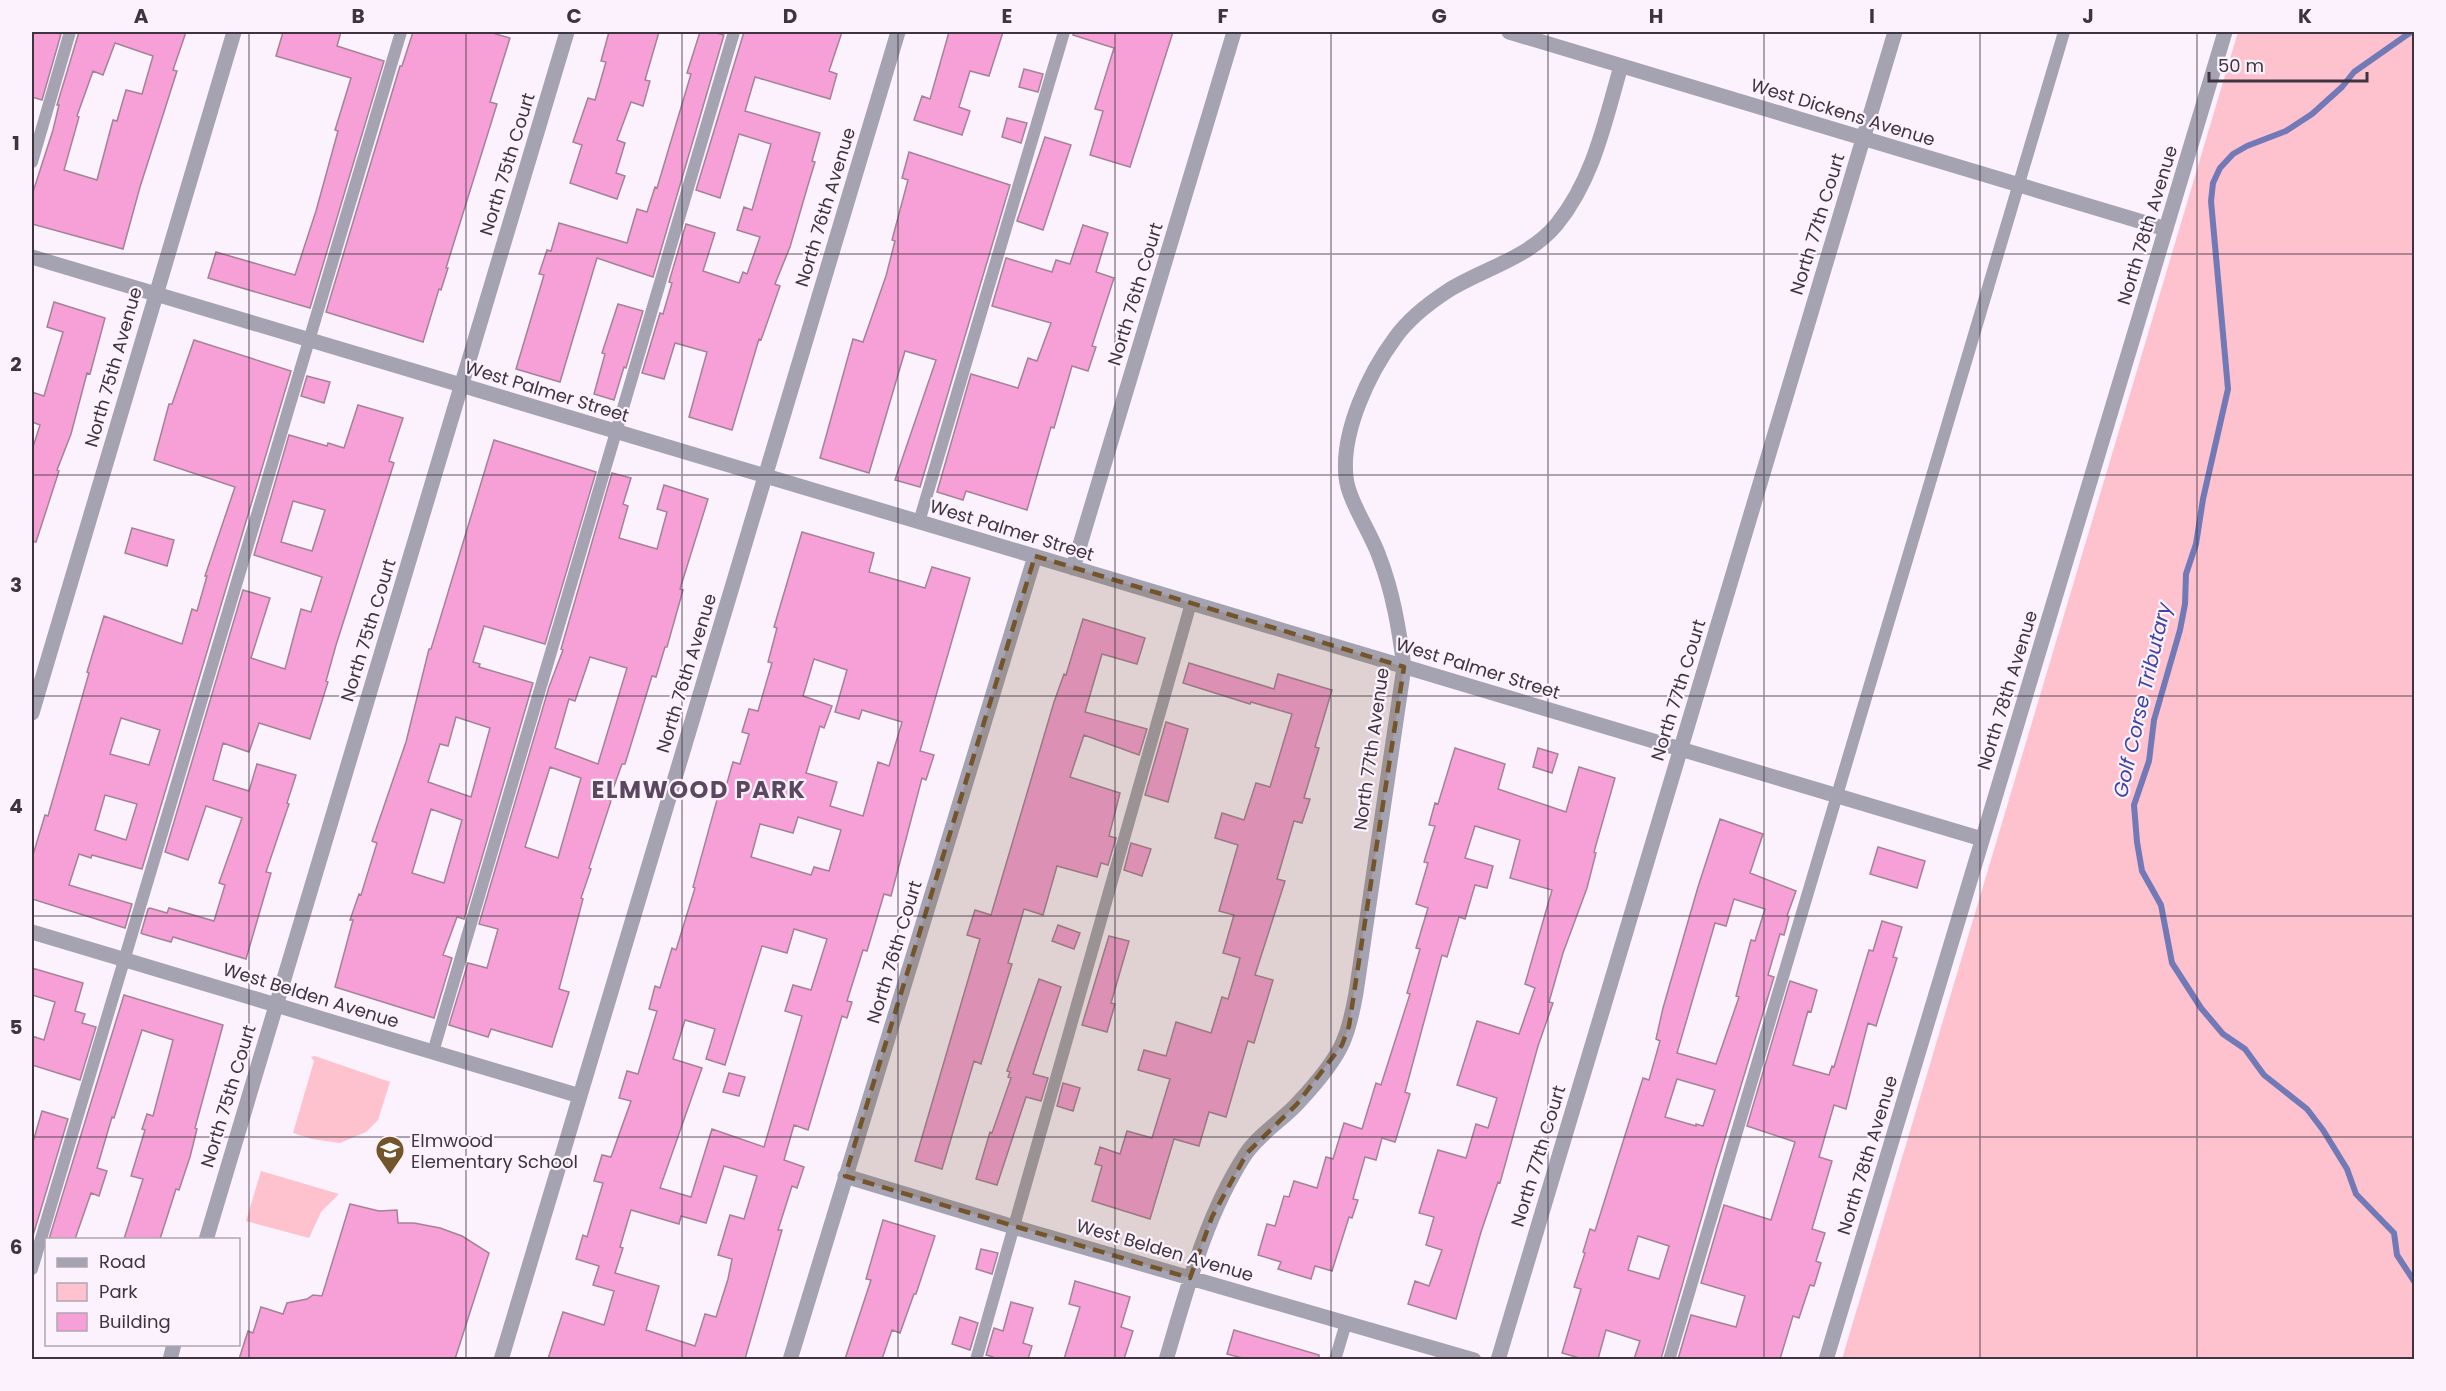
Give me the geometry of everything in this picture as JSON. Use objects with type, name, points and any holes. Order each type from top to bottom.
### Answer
[{"type":"street","name":"North 75th Avenue","points":[[32,713],[234,32]]},
{"type":"street","name":"North 75th Court","points":[[206,1238],[567,32]]},
{"type":"street","name":"North 76th Avenue","points":[[501,1359],[898,32]]},
{"type":"street","name":"North 76th Court","points":[[1073,568],[1234,32]]},
{"type":"street","name":"West Dickens Avenue","points":[[1509,32],[1560,39],[1621,66],[2166,229]]},
{"type":"street","name":"North 77th Court","points":[[1498,1359],[1895,32]]},
{"type":"street","name":"North 78th Avenue","points":[[1826,1359],[2225,32]]},
{"type":"street","name":"North 77th Avenue","points":[[1166,1359],[1190,1278],[1212,1217],[1247,1153],[1297,1104],[1342,1045],[1349,1026],[1356,993],[1404,667],[1400,628],[1391,591],[1379,555],[1346,478],[1347,451],[1353,420],[1369,380],[1390,346],[1420,310],[1451,289],[1531,248],[1555,226],[1578,196],[1593,162],[1621,66]]},
{"type":"street","name":"West Palmer Street","points":[[32,257],[1982,839]]},
{"type":"street","name":"North 76th Court","points":[[790,1359],[1035,556]]},
{"type":"street","name":"West Belden Avenue","points":[[32,932],[580,1096]]},
{"type":"street","name":"West Belden Avenue","points":[[845,1176],[1474,1359]]},
{"type":"lane","points":[[32,162],[70,32]]},
{"type":"lane","points":[[32,1269],[401,32]]},
{"type":"lane","points":[[433,1052],[734,32]]},
{"type":"lane","points":[[919,522],[1064,32]]},
{"type":"lane","points":[[1669,1359],[2064,32]]},
{"type":"lane","points":[[976,1359],[1191,603]]},
{"type":"lane","points":[[1335,1359],[1346,1323]]},
{"type":"highlighted area","points":[[1035,556],[1404,667],[1349,1026],[1342,1045],[1297,1104],[1247,1153],[1212,1217],[1190,1278],[845,1176]]},
{"type":"green space","points":[[2238,32],[2414,32],[2414,1359],[1842,1359]]},
{"type":"green space","points":[[315,1056],[390,1082],[378,1120],[366,1132],[340,1143],[312,1139],[293,1133],[314,1061],[311,1057]]},
{"type":"green space","points":[[261,1171],[339,1194],[321,1212],[309,1238],[246,1221]]},
{"type":"building","points":[[32,32],[61,34],[42,100],[32,97]]},
{"type":"building","points":[[79,32],[186,32],[173,70],[177,71],[123,249],[32,224],[32,195],[53,130],[59,105],[57,105]],"holes":[[[115,43],[153,56],[142,94],[126,90],[117,121],[113,120],[97,180],[64,170],[79,117],[77,116],[93,71],[103,75]]]},
{"type":"building","points":[[283,32],[341,32],[337,46],[384,61],[310,308],[208,278],[216,252],[295,275],[316,211],[338,131],[335,130],[351,78],[276,56]]},
{"type":"building","points":[[413,32],[489,32],[510,38],[490,102],[497,104],[446,268],[448,268],[441,290],[439,289],[423,342],[326,312],[400,66],[402,66]]},
{"type":"building","points":[[609,32],[659,32],[645,80],[650,81],[643,106],[631,102],[617,140],[625,143],[616,173],[625,176],[617,199],[570,183],[582,145],[573,142],[588,98],[595,100],[606,62],[601,61]]},
{"type":"building","points":[[700,32],[724,35],[653,277],[597,258],[560,382],[516,369],[544,275],[539,274],[547,250],[551,251],[559,223],[627,243],[637,209],[647,212],[655,187],[657,188],[691,74],[687,73]]},
{"type":"building","points":[[744,32],[842,32],[829,71],[837,74],[830,99],[755,77],[745,111],[820,133],[812,161],[815,162],[790,247],[775,284],[780,286],[761,340],[759,339],[732,430],[689,417],[707,352],[675,343],[664,379],[642,373],[660,313],[663,314],[672,283],[669,282],[686,224],[715,233],[703,271],[739,283],[743,272],[747,274],[760,237],[737,230],[744,207],[752,210],[771,144],[739,134],[720,198],[696,190]]},
{"type":"building","points":[[949,32],[1003,32],[989,76],[970,71],[959,107],[970,111],[962,135],[914,120],[922,96],[930,99]]},
{"type":"building","points":[[1074,32],[1173,32],[1130,167],[1090,155],[1103,111],[1095,109],[1114,48],[1073,35]]},
{"type":"building","points":[[1024,69],[1043,74],[1038,92],[1019,87]]},
{"type":"building","points":[[1007,118],[1027,123],[1021,143],[1002,137]]},
{"type":"building","points":[[1045,137],[1071,145],[1043,230],[1017,221]]},
{"type":"building","points":[[909,152],[1010,185],[920,487],[895,480],[936,360],[905,351],[869,473],[820,458],[853,339],[863,342],[886,276],[895,241],[892,240],[908,180],[902,178]]},
{"type":"building","points":[[1083,225],[1108,233],[1096,272],[1114,278],[1092,346],[1096,347],[1088,371],[1072,366],[1054,428],[1051,427],[1027,510],[966,491],[963,500],[937,492],[971,374],[1018,388],[1028,358],[1037,361],[1051,323],[992,306],[1006,258],[1052,272],[1056,260],[1070,264]]},
{"type":"building","points":[[54,302],[105,318],[90,374],[87,373],[71,434],[57,470],[59,471],[36,542],[32,541],[32,450],[40,425],[32,422],[32,392],[44,396],[63,332],[47,327]]},
{"type":"building","points":[[618,304],[643,311],[614,400],[594,394],[605,354],[602,353]]},
{"type":"building","points":[[194,340],[291,371],[142,869],[92,855],[91,858],[79,854],[69,885],[132,904],[125,928],[32,899],[32,858],[45,815],[48,816],[104,616],[182,644],[192,609],[197,611],[207,576],[205,576],[235,487],[154,460],[169,404],[172,404]],"holes":[[[121,718],[160,730],[149,765],[110,754]],[[105,795],[137,804],[126,840],[95,830]]]},
{"type":"building","points":[[307,376],[330,382],[324,403],[301,396]]},
{"type":"building","points":[[358,405],[403,418],[389,461],[394,463],[336,645],[326,681],[328,682],[310,739],[259,723],[249,752],[223,743],[213,780],[249,791],[257,764],[296,775],[287,803],[289,804],[266,872],[271,873],[246,959],[173,937],[171,942],[143,934],[141,933],[150,908],[167,913],[169,908],[214,921],[225,885],[219,883],[242,818],[206,806],[188,860],[165,852],[243,590],[270,598],[251,658],[285,669],[301,609],[311,612],[322,577],[254,555],[289,435],[327,446],[328,443],[344,448]],"holes":[[[293,501],[325,510],[312,551],[281,542]]]},
{"type":"building","points":[[494,440],[596,472],[545,644],[484,626],[473,662],[480,664],[479,667],[533,683],[464,919],[457,917],[443,955],[452,958],[434,1018],[335,987],[353,920],[350,920],[359,894],[361,895],[377,843],[372,841],[406,742],[429,649],[431,649]],"holes":[[[456,717],[490,728],[471,797],[428,782],[440,744],[448,746]],[[431,809],[462,820],[444,883],[412,873]]]},
{"type":"building","points":[[612,473],[631,478],[623,504],[628,506],[619,538],[657,549],[667,512],[657,509],[664,485],[708,499],[680,589],[683,590],[667,647],[665,647],[656,677],[652,676],[625,764],[622,764],[609,800],[611,801],[589,868],[591,869],[581,898],[583,899],[559,989],[569,992],[552,1047],[491,1029],[488,1037],[449,1025],[468,963],[487,968],[498,929],[479,924],[549,687],[563,650],[561,649]],"holes":[[[590,657],[627,668],[598,764],[555,748],[569,699],[575,701]],[[550,767],[581,778],[558,858],[525,847]]]},
{"type":"building","points":[[132,528],[174,540],[167,566],[125,553]]},
{"type":"building","points":[[802,532],[874,553],[869,572],[925,588],[932,567],[970,578],[920,751],[934,755],[926,780],[922,778],[891,896],[884,894],[867,951],[863,950],[847,1001],[852,1002],[847,1018],[842,1016],[808,1130],[794,1125],[784,1160],[804,1167],[797,1188],[792,1186],[778,1230],[782,1230],[745,1359],[548,1359],[563,1312],[604,1325],[614,1291],[593,1285],[599,1266],[576,1259],[583,1235],[587,1237],[603,1183],[594,1181],[602,1155],[611,1157],[631,1101],[619,1098],[627,1071],[638,1074],[657,1011],[649,1009],[655,986],[660,988],[672,948],[676,950],[695,888],[693,887],[718,796],[723,797],[733,762],[740,764],[749,734],[742,732],[749,709],[758,711],[772,663],[768,662],[777,628],[774,627]],"holes":[[[814,659],[847,670],[835,712],[859,719],[862,710],[902,722],[889,766],[878,762],[863,816],[830,806],[837,782],[806,773],[820,726],[824,728],[832,706],[803,696]],[[798,817],[841,830],[829,871],[814,867],[811,875],[751,857],[760,824],[793,833]],[[794,929],[827,939],[811,990],[793,985],[785,1011],[802,1016],[764,1147],[712,1129],[691,1197],[660,1188],[702,1068],[673,1059],[685,1020],[715,1029],[706,1059],[725,1065],[762,946],[787,953]],[[724,1166],[757,1176],[744,1219],[730,1215],[718,1255],[732,1259],[728,1279],[716,1317],[705,1314],[695,1346],[646,1330],[659,1286],[615,1273],[631,1210],[679,1224],[681,1216],[706,1223]]]},
{"type":"building","points":[[1083,619],[1145,638],[1137,664],[1102,654],[1085,712],[1147,729],[1139,755],[1084,735],[1070,777],[1120,793],[1109,836],[1116,838],[1108,865],[1101,863],[1097,877],[1057,866],[1043,915],[1024,909],[1008,963],[1012,964],[981,1064],[974,1061],[942,1169],[915,1161],[980,939],[967,935],[975,910],[991,915],[1054,702],[1064,674],[1066,675]]},
{"type":"building","points":[[1189,663],[1274,689],[1278,674],[1332,690],[1315,747],[1319,748],[1304,798],[1310,799],[1302,823],[1294,821],[1277,879],[1285,881],[1255,975],[1273,980],[1254,1043],[1248,1041],[1226,1117],[1209,1112],[1199,1146],[1174,1139],[1150,1219],[1092,1201],[1102,1166],[1095,1164],[1100,1147],[1120,1154],[1127,1131],[1152,1138],[1170,1079],[1138,1070],[1144,1050],[1166,1056],[1176,1022],[1211,1033],[1222,997],[1228,999],[1240,958],[1223,953],[1234,915],[1219,911],[1238,845],[1215,838],[1222,813],[1244,820],[1256,783],[1270,787],[1292,714],[1251,702],[1250,704],[1183,683]]},
{"type":"building","points":[[1166,722],[1188,729],[1168,802],[1145,795]]},
{"type":"building","points":[[1455,748],[1505,764],[1498,789],[1566,812],[1579,767],[1615,778],[1594,852],[1596,853],[1587,888],[1563,953],[1549,1002],[1553,1003],[1538,1046],[1500,1183],[1498,1182],[1481,1232],[1456,1319],[1408,1304],[1415,1281],[1429,1286],[1442,1250],[1426,1245],[1434,1217],[1419,1213],[1438,1150],[1466,1158],[1476,1124],[1488,1128],[1497,1098],[1457,1085],[1477,1021],[1519,1034],[1535,988],[1525,984],[1552,890],[1510,878],[1520,840],[1475,826],[1465,858],[1493,866],[1487,888],[1475,885],[1465,919],[1459,917],[1447,957],[1442,955],[1405,1092],[1410,1094],[1395,1142],[1382,1138],[1376,1160],[1365,1157],[1353,1199],[1358,1200],[1352,1218],[1349,1217],[1332,1271],[1315,1266],[1311,1279],[1278,1269],[1281,1262],[1258,1255],[1267,1224],[1275,1226],[1284,1196],[1289,1197],[1294,1181],[1317,1188],[1326,1157],[1333,1159],[1344,1123],[1362,1129],[1376,1083],[1381,1085],[1410,994],[1407,993],[1420,949],[1416,948],[1428,908],[1416,904],[1428,863],[1424,862],[1435,826],[1429,825],[1435,803],[1438,804]]},
{"type":"building","points":[[1538,748],[1558,754],[1552,773],[1533,767]]},
{"type":"building","points":[[1720,819],[1763,834],[1750,873],[1796,891],[1787,916],[1789,917],[1784,935],[1780,934],[1768,975],[1774,977],[1661,1359],[1634,1359],[1640,1341],[1606,1330],[1598,1359],[1583,1359],[1562,1353],[1581,1289],[1574,1287],[1590,1229],[1595,1231],[1643,1078],[1649,1080],[1660,1041],[1656,1039],[1663,1008]],"holes":[[[1734,899],[1765,909],[1755,941],[1751,940],[1736,996],[1739,997],[1716,1064],[1677,1053],[1715,923],[1726,926]],[[1677,1079],[1715,1090],[1703,1126],[1665,1117]],[[1638,1236],[1669,1246],[1659,1279],[1628,1270]]]},
{"type":"building","points":[[1131,843],[1151,849],[1142,876],[1124,870]]},
{"type":"building","points":[[1878,847],[1925,861],[1917,888],[1870,874]]},
{"type":"building","points":[[1882,921],[1902,927],[1893,957],[1897,958],[1876,1026],[1868,1023],[1846,1109],[1834,1105],[1819,1157],[1832,1161],[1812,1229],[1825,1233],[1816,1261],[1821,1263],[1814,1286],[1810,1285],[1799,1318],[1793,1316],[1780,1359],[1678,1359],[1691,1315],[1736,1327],[1745,1296],[1701,1283],[1724,1205],[1771,1220],[1795,1142],[1747,1126],[1790,981],[1817,990],[1811,1012],[1808,1011],[1793,1065],[1829,1075],[1832,1066],[1834,1067],[1869,950],[1873,951]]},
{"type":"building","points":[[1058,925],[1080,933],[1074,949],[1052,941]]},
{"type":"building","points":[[1109,936],[1129,941],[1111,1003],[1115,1004],[1107,1032],[1082,1025]]},
{"type":"building","points":[[32,968],[83,983],[75,1011],[85,1014],[82,1023],[96,1027],[80,1080],[32,1065],[32,1036],[44,1040],[55,1002],[32,995]]},
{"type":"building","points":[[1039,979],[1061,987],[1033,1074],[1048,1078],[1041,1101],[1026,1097],[997,1185],[976,1179],[990,1132],[992,1133],[1011,1078],[1008,1077],[1010,1072],[1007,1071]]},
{"type":"building","points":[[124,995],[223,1025],[195,1128],[197,1129],[190,1157],[179,1190],[176,1189],[160,1238],[124,1238],[143,1179],[131,1176],[145,1130],[142,1129],[147,1114],[153,1116],[173,1040],[142,1030],[97,1168],[107,1171],[99,1196],[91,1193],[75,1238],[49,1238]]},
{"type":"building","points":[[729,1073],[745,1077],[739,1096],[723,1092]]},
{"type":"building","points":[[1063,1083],[1080,1088],[1073,1111],[1057,1106]]},
{"type":"building","points":[[42,1111],[68,1119],[32,1239],[32,1145]]},
{"type":"building","points":[[350,1204],[379,1211],[397,1210],[398,1223],[414,1223],[440,1228],[462,1236],[489,1253],[455,1359],[239,1359],[248,1331],[253,1333],[261,1307],[283,1314],[287,1303],[307,1299],[313,1295],[322,1296]]},
{"type":"building","points":[[883,1220],[935,1236],[916,1294],[914,1294],[900,1333],[892,1330],[882,1359],[845,1359],[871,1280],[866,1279]]},
{"type":"building","points":[[981,1249],[998,1253],[992,1274],[976,1269]]},
{"type":"building","points":[[1075,1281],[1130,1297],[1121,1327],[1133,1331],[1124,1359],[1064,1359],[1080,1307],[1069,1304]]},
{"type":"building","points":[[1011,1302],[1033,1308],[1023,1343],[1032,1346],[1028,1359],[992,1359],[993,1357],[986,1355],[994,1328],[1003,1331]]},
{"type":"building","points":[[960,1317],[978,1323],[970,1350],[952,1344]]},
{"type":"building","points":[[1234,1330],[1319,1355],[1319,1359],[1246,1359],[1227,1354]]},
{"type":"waterway","name":"Golf Corse Tributary","points":[[2411,32],[2354,72],[2342,87],[2312,114],[2286,131],[2233,154],[2220,168],[2213,183],[2211,201],[2228,389],[2203,499],[2196,544],[2186,574],[2185,604],[2180,630],[2154,720],[2149,761],[2134,805],[2142,871],[2161,905],[2172,963],[2201,1008],[2223,1034],[2245,1049],[2264,1075],[2307,1109],[2323,1130],[2347,1169],[2356,1194],[2394,1233],[2397,1255],[2414,1281]]},
{"type":"place","name":"Elmwood Elementary School","points":[[390,1176]]},
{"type":"district","name":"ELMWOOD PARK","points":[[699,789]]}]
